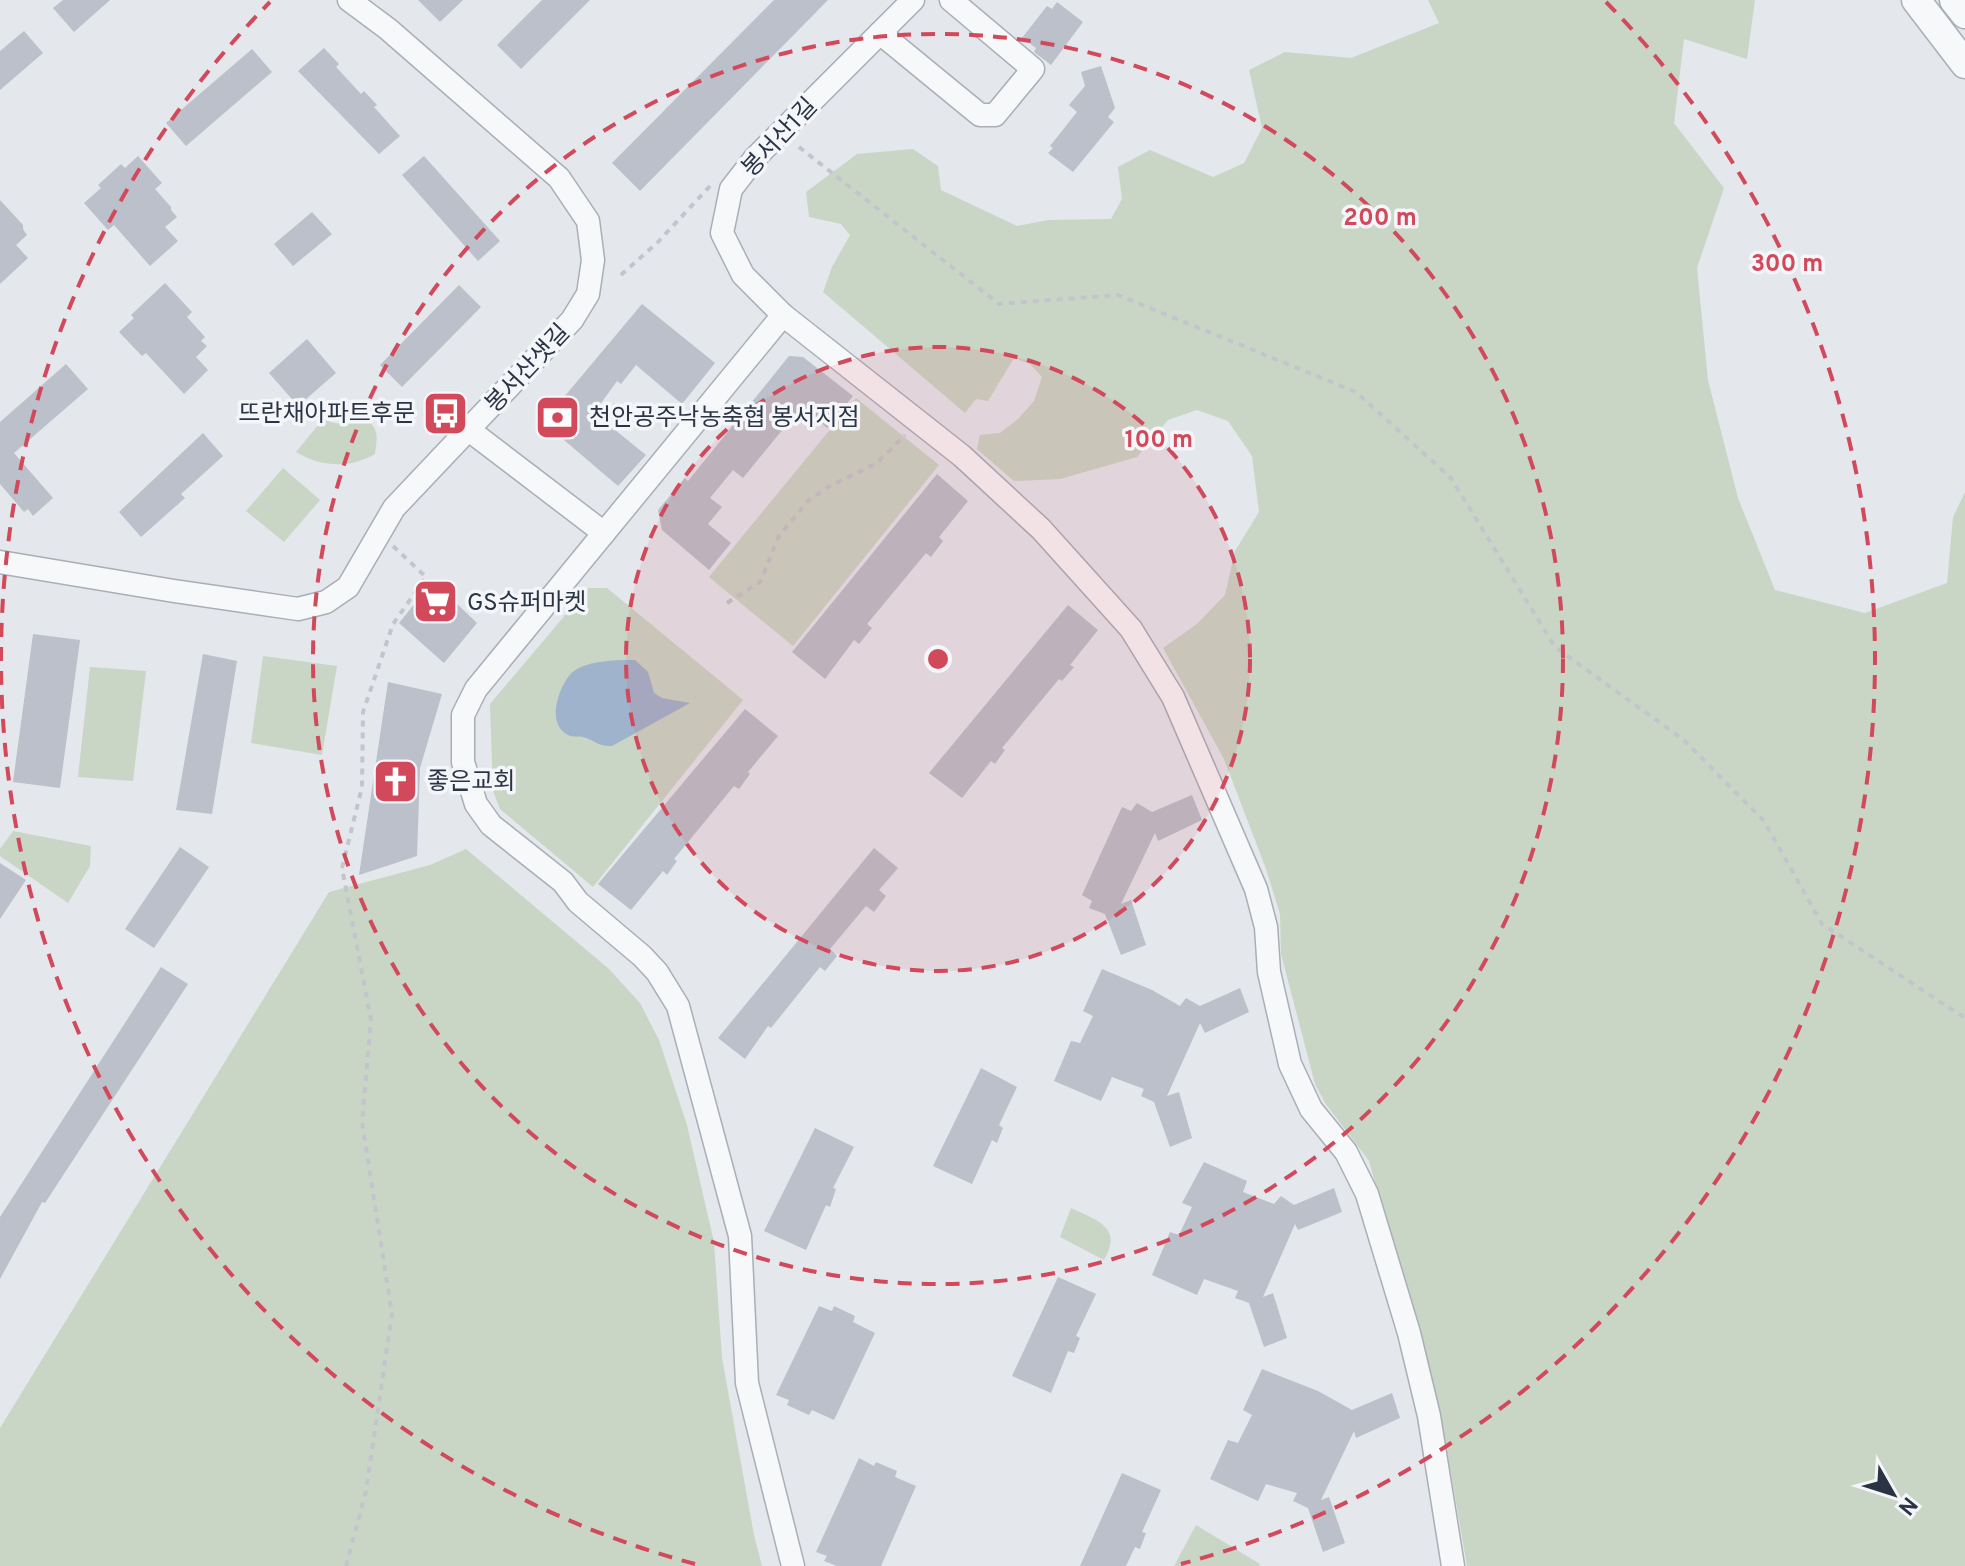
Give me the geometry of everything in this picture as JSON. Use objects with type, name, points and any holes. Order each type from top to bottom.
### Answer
[{"type":"street","name":"봉서산샛길","points":[[0,562],[298,609],[326,602],[348,587],[394,508],[572,320],[588,294],[593,260],[588,221],[559,178],[388,29],[349,0]]},
{"type":"street","name":"봉서산1길","points":[[913,0],[755,158],[731,189],[722,233],[743,275],[783,315],[962,456],[1041,529],[1131,629],[1173,697],[1256,889],[1266,927],[1274,999],[1290,1064],[1311,1109],[1346,1152],[1367,1194],[1409,1333],[1429,1416],[1453,1566]]},
{"type":"street","points":[[880,33],[980,115],[995,115],[1033,69],[951,0]]},
{"type":"street","points":[[1916,0],[1965,64]]},
{"type":"street","points":[[1954,0],[1965,14]]},
{"type":"street","points":[[783,315],[476,689],[463,715],[463,762],[476,804],[491,825],[563,882],[578,902],[642,956],[657,972],[678,1006],[740,1236],[747,1383],[793,1566]]},
{"type":"street","points":[[469,430],[604,533]]},
{"type":"path","points":[[799,147],[999,304],[1118,295],[1356,392],[1451,478],[1555,647],[1684,740],[1764,821],[1822,924],[1965,1018]]},
{"type":"path","points":[[727,603],[760,582],[779,536],[808,501],[828,487],[877,463],[910,430]]},
{"type":"path","points":[[346,1566],[366,1491],[392,1314],[362,1122],[371,1020],[342,868],[362,787],[363,712],[393,624],[426,577],[392,545],[400,534]]},
{"type":"green space","points":[[1428,0],[1755,0],[1747,59],[1684,39],[1674,123],[1724,188],[1697,268],[1708,380],[1738,498],[1775,590],[1865,613],[1947,583],[1953,517],[1965,492],[1965,1566],[1467,1566],[1440,1411],[1369,1161],[1325,1103],[1315,1084],[1281,954],[1280,914],[1266,869],[1224,759],[1163,648],[1197,624],[1225,595],[1235,551],[1259,512],[1252,456],[1228,421],[1197,410],[1168,420],[1137,457],[1060,479],[1014,481],[977,449],[980,435],[1000,433],[1034,401],[1042,377],[1030,364],[1014,358],[988,401],[976,399],[965,413],[823,292],[832,267],[850,235],[841,224],[809,217],[806,192],[857,154],[913,149],[938,166],[941,190],[1017,226],[1048,220],[1111,219],[1122,199],[1118,167],[1150,150],[1213,177],[1244,163],[1262,128],[1249,70],[1285,52],[1351,58],[1439,23]]},
{"type":"green space","points":[[856,398],[939,465],[793,646],[709,577]]},
{"type":"green space","points":[[323,419],[344,424],[365,419],[370,422],[377,439],[375,454],[355,462],[335,464],[315,461],[296,452]]},
{"type":"green space","points":[[283,468],[320,500],[284,542],[246,511]]},
{"type":"green space","points":[[588,588],[607,588],[743,700],[593,887],[500,809],[493,791],[490,704]]},
{"type":"green space","points":[[263,656],[337,666],[322,755],[251,743]]},
{"type":"green space","points":[[90,667],[146,671],[133,781],[78,777]]},
{"type":"green space","points":[[13,831],[91,846],[90,866],[68,903],[0,856],[0,849]]},
{"type":"green space","points":[[466,849],[608,968],[640,1003],[659,1040],[687,1125],[714,1242],[722,1358],[762,1566],[0,1566],[0,1428],[329,892],[430,865]]},
{"type":"green space","points":[[1071,1208],[1098,1221],[1109,1232],[1111,1240],[1104,1260],[1060,1237]]},
{"type":"green space","points":[[1196,1525],[1260,1564],[1259,1566],[1174,1566]]},
{"type":"water","points":[[635,660],[648,672],[654,693],[662,698],[690,703],[612,746],[570,736],[561,729],[556,720],[557,703],[562,687],[571,674],[580,667],[596,663]]},
{"type":"building","points":[[63,0],[110,0],[74,32],[53,8]]},
{"type":"building","points":[[418,0],[463,0],[440,22]]},
{"type":"building","points":[[542,0],[590,0],[521,69],[497,45]]},
{"type":"building","points":[[774,0],[828,0],[640,191],[612,163]]},
{"type":"building","points":[[1057,2],[1083,22],[1051,65],[1022,38],[1047,6],[1052,9]]},
{"type":"building","points":[[24,31],[43,53],[0,90],[0,51]]},
{"type":"building","points":[[324,48],[339,64],[336,67],[361,94],[364,91],[377,105],[374,107],[400,136],[379,154],[298,71]]},
{"type":"building","points":[[252,49],[272,72],[186,146],[166,123]]},
{"type":"building","points":[[1101,66],[1115,108],[1108,117],[1114,122],[1073,172],[1048,153],[1053,148],[1050,146],[1077,112],[1069,105],[1085,86],[1081,72]]},
{"type":"building","points":[[138,156],[162,183],[155,189],[177,217],[165,227],[178,241],[150,266],[114,225],[108,230],[84,203],[121,164],[125,168]]},
{"type":"building","points":[[424,156],[500,241],[478,261],[402,175]]},
{"type":"building","points":[[0,200],[23,225],[27,235],[16,245],[28,258],[0,284]]},
{"type":"building","points":[[312,212],[332,234],[293,266],[274,244]]},
{"type":"building","points":[[165,283],[192,312],[187,317],[205,337],[201,341],[207,346],[196,357],[208,370],[184,394],[146,353],[142,356],[119,332],[134,318],[131,315]]},
{"type":"building","points":[[459,285],[481,307],[402,387],[380,365]]},
{"type":"building","points":[[642,304],[715,363],[682,404],[636,365],[621,384],[617,381],[594,413],[646,455],[618,486],[557,434],[554,409]]},
{"type":"building","points":[[307,339],[336,373],[298,406],[269,373]]},
{"type":"building","points":[[789,356],[803,357],[853,396],[827,428],[802,406],[743,478],[733,470],[710,498],[722,507],[708,524],[731,543],[709,570],[662,530],[658,510],[685,478],[688,481]]},
{"type":"building","points":[[66,364],[88,389],[14,453],[53,498],[33,516],[28,509],[24,512],[0,484],[0,422]]},
{"type":"building","points":[[203,433],[223,456],[181,494],[185,498],[141,537],[119,512]]},
{"type":"building","points":[[937,474],[968,501],[939,537],[943,541],[931,557],[926,553],[867,624],[872,628],[859,644],[854,640],[825,679],[792,652]]},
{"type":"building","name":"GS슈퍼마켓","points":[[433,581],[477,623],[444,663],[399,623]]},
{"type":"building","points":[[1068,605],[1098,630],[1070,665],[1074,667],[1062,681],[1059,679],[1002,748],[1005,750],[995,764],[991,761],[962,798],[929,773]]},
{"type":"building","points":[[33,634],[80,640],[60,788],[13,782]]},
{"type":"building","points":[[203,654],[237,661],[212,814],[176,810]]},
{"type":"building","name":"좋은교회","points":[[388,682],[442,694],[420,768],[417,856],[359,875]]},
{"type":"building","points":[[745,709],[778,736],[748,772],[750,774],[739,789],[734,786],[674,859],[677,861],[667,875],[663,871],[631,910],[598,884]]},
{"type":"building","points":[[1192,795],[1202,820],[1158,841],[1155,833],[1121,904],[1131,900],[1146,945],[1121,955],[1105,914],[1089,908],[1092,901],[1082,895],[1122,807],[1131,811],[1137,803],[1152,812]]},
{"type":"building","points":[[180,847],[209,867],[154,948],[125,929]]},
{"type":"building","points":[[874,848],[898,868],[879,890],[886,896],[874,912],[866,906],[830,949],[837,956],[825,971],[820,967],[771,1028],[768,1026],[745,1059],[718,1038]]},
{"type":"building","points":[[0,863],[26,880],[0,919]]},
{"type":"building","points":[[161,967],[188,984],[45,1203],[42,1202],[0,1279],[0,1217]]},
{"type":"building","points":[[1102,969],[1152,990],[1180,1006],[1186,998],[1200,1006],[1240,988],[1249,1012],[1205,1033],[1200,1023],[1167,1096],[1179,1092],[1192,1138],[1170,1147],[1154,1102],[1141,1096],[1144,1089],[1112,1077],[1101,1101],[1054,1081],[1071,1041],[1080,1043],[1093,1016],[1083,1011]]},
{"type":"building","points":[[981,1068],[1017,1087],[999,1125],[1003,1128],[997,1143],[992,1140],[972,1184],[933,1166]]},
{"type":"building","points":[[815,1128],[854,1147],[833,1188],[836,1189],[830,1207],[826,1205],[806,1250],[764,1231]]},
{"type":"building","points":[[1204,1162],[1247,1181],[1243,1192],[1274,1204],[1281,1196],[1294,1205],[1334,1188],[1342,1212],[1298,1230],[1295,1224],[1263,1297],[1273,1293],[1287,1338],[1264,1347],[1249,1303],[1235,1298],[1238,1291],[1204,1279],[1197,1295],[1152,1275],[1170,1232],[1179,1235],[1192,1207],[1182,1203]]},
{"type":"building","points":[[1058,1277],[1096,1294],[1076,1336],[1080,1338],[1074,1353],[1068,1351],[1051,1393],[1012,1376]]},
{"type":"building","points":[[819,1306],[832,1311],[834,1306],[855,1316],[853,1322],[875,1333],[834,1420],[812,1410],[809,1415],[787,1405],[789,1400],[776,1395]]},
{"type":"building","points":[[1262,1369],[1318,1391],[1352,1410],[1392,1393],[1400,1418],[1356,1438],[1354,1431],[1321,1500],[1329,1497],[1345,1543],[1323,1552],[1308,1508],[1293,1501],[1297,1493],[1266,1484],[1258,1501],[1210,1479],[1228,1440],[1238,1443],[1252,1415],[1243,1410]]},
{"type":"building","points":[[859,1458],[874,1466],[876,1462],[897,1471],[895,1477],[916,1486],[881,1566],[837,1566],[824,1561],[827,1556],[816,1552]]},
{"type":"building","points":[[1122,1473],[1161,1490],[1142,1532],[1146,1533],[1140,1549],[1135,1547],[1126,1566],[1080,1566]]},
{"type":"place","name":"뜨란채아파트후문","points":[[446,413]]},
{"type":"place","name":"천안공주낙농축협 봉서지점","points":[[558,417]]},
{"type":"place","name":"GS슈퍼마켓","points":[[436,602]]},
{"type":"place","name":"좋은교회","points":[[396,781]]}]
